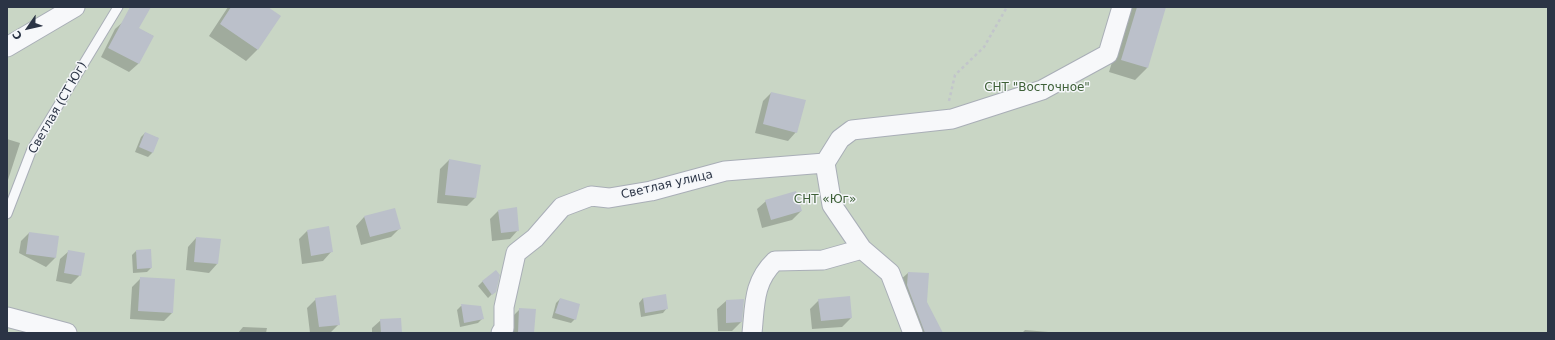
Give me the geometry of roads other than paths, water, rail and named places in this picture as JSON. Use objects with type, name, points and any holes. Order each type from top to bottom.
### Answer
[{"type":"street","points":[[7,47],[75,7]]},
{"type":"street","points":[[913,333],[890,273],[862,249],[832,205],[825,163],[840,139],[852,130],[952,119],[1042,90],[1108,54],[1122,7]]},
{"type":"street","name":"Светлая улица","points":[[502,333],[504,328],[504,307],[516,253],[535,238],[562,206],[591,196],[609,198],[651,191],[725,171],[825,163]]},
{"type":"street","points":[[752,333],[756,290],[765,271],[775,261],[823,260],[862,249]]},
{"type":"street","points":[[7,317],[66,333]]},
{"type":"lane","name":"Светлая (СТ Юг)","points":[[7,214],[32,149],[118,7]]},
{"type":"park label","name":"СНТ \"Восточное\"","points":[[1037,88]]},
{"type":"park label","name":"СНТ «Юг»","points":[[825,200]]}]
